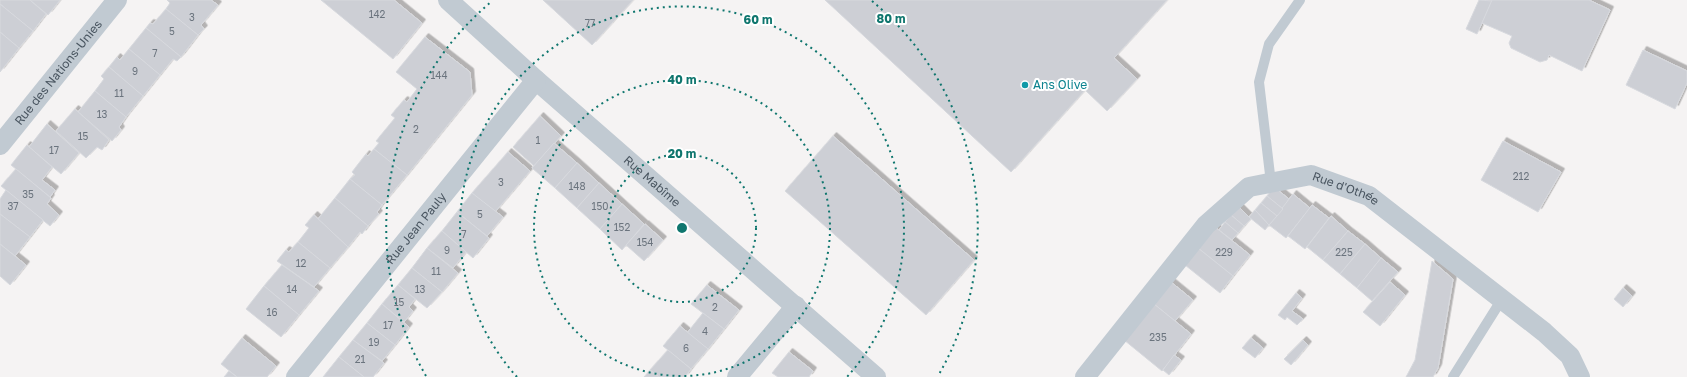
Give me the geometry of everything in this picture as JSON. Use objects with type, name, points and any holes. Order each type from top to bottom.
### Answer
[{"type":"street","name":"Rue des Nations-Unies","points":[[0,145],[117,0]]},
{"type":"street","name":"Rue Mabîme","points":[[448,0],[536,80],[876,377]]},
{"type":"street","name":"Rue Jean Pauly","points":[[296,377],[536,80]]},
{"type":"street","name":"Rue d'Othée","points":[[1085,377],[1206,225],[1249,187],[1311,175],[1368,196],[1544,332],[1570,356],[1580,377]]},
{"type":"street","points":[[737,377],[796,306]]},
{"type":"lane","points":[[1271,183],[1259,82],[1270,44],[1300,0]]},
{"type":"lane","points":[[1453,377],[1502,299]]},
{"type":"building","points":[[0,0],[30,0],[46,14],[33,31],[0,4]]},
{"type":"building","points":[[30,0],[60,0],[48,15]]},
{"type":"building","points":[[167,0],[211,0],[218,5],[201,25],[204,29],[198,35],[166,9],[170,3]]},
{"type":"building","points":[[321,0],[394,0],[422,23],[393,59]]},
{"type":"building","points":[[543,0],[633,0],[592,45]]},
{"type":"building","name":"Ans Olive","points":[[825,0],[1167,0],[1114,58],[1137,79],[1107,111],[1085,90],[1011,172]]},
{"type":"building","points":[[1479,0],[1492,1],[1477,34],[1466,29]]},
{"type":"building","points":[[1492,0],[1589,0],[1610,10],[1582,71],[1549,55],[1547,60],[1540,62],[1511,48],[1509,43],[1512,36],[1482,23]]},
{"type":"building","points":[[0,4],[33,31],[19,48],[0,32]]},
{"type":"building","points":[[166,9],[198,35],[181,57],[146,28],[150,23],[153,24]]},
{"type":"building","points":[[146,28],[181,57],[177,61],[173,59],[160,75],[129,49]]},
{"type":"building","points":[[0,32],[19,48],[0,72]]},
{"type":"building","points":[[425,37],[470,72],[472,95],[407,175],[374,149],[379,143],[376,141],[395,118],[391,115],[404,100],[407,102],[417,89],[396,72]]},
{"type":"building","points":[[129,49],[160,75],[143,96],[109,67],[117,57],[120,60]]},
{"type":"building","points":[[1643,50],[1687,71],[1687,83],[1675,109],[1626,85]]},
{"type":"building","points":[[109,67],[143,96],[126,117],[95,91],[104,79],[101,76]]},
{"type":"building","points":[[95,91],[126,117],[119,127],[121,130],[112,141],[78,112]]},
{"type":"building","points":[[75,109],[109,140],[102,150],[97,147],[86,158],[56,131]]},
{"type":"building","points":[[540,116],[561,136],[534,166],[513,147]]},
{"type":"building","points":[[47,124],[79,153],[61,174],[29,147]]},
{"type":"building","points":[[833,136],[974,260],[926,315],[785,191]]},
{"type":"building","points":[[1503,141],[1561,172],[1538,212],[1481,180]]},
{"type":"building","points":[[554,143],[577,163],[555,188],[532,168]]},
{"type":"building","points":[[27,145],[52,167],[42,180],[55,190],[50,197],[11,165]]},
{"type":"building","points":[[374,149],[407,175],[382,205],[350,179],[355,175],[352,172],[366,154],[368,156]]},
{"type":"building","points":[[508,152],[530,171],[495,212],[472,193]]},
{"type":"building","points":[[577,163],[599,183],[577,208],[555,188]]},
{"type":"building","points":[[16,169],[51,198],[47,204],[59,215],[50,226],[1,186]]},
{"type":"building","points":[[350,179],[382,205],[377,212],[379,214],[368,226],[335,198]]},
{"type":"building","points":[[599,183],[622,204],[600,229],[577,208]]},
{"type":"building","points":[[1274,187],[1289,199],[1283,209],[1267,196]]},
{"type":"building","points":[[6,190],[43,220],[30,237],[0,214],[0,199]]},
{"type":"building","points":[[472,193],[503,217],[487,236],[457,212]]},
{"type":"building","points":[[1293,194],[1310,208],[1286,238],[1269,225]]},
{"type":"building","points":[[1267,196],[1283,209],[1277,216],[1261,203]]},
{"type":"building","points":[[335,198],[368,226],[362,234],[360,232],[348,247],[318,219]]},
{"type":"building","points":[[1261,203],[1277,216],[1269,225],[1255,210]]},
{"type":"building","points":[[622,204],[644,224],[622,250],[600,229]]},
{"type":"building","points":[[1312,205],[1329,218],[1305,249],[1288,236]]},
{"type":"building","points":[[1238,206],[1251,219],[1244,226],[1231,215]]},
{"type":"building","points":[[1255,210],[1269,225],[1265,230],[1249,217]]},
{"type":"building","points":[[457,212],[489,238],[473,258],[442,231]]},
{"type":"building","points":[[0,214],[30,237],[15,256],[0,244]]},
{"type":"building","points":[[314,215],[348,247],[330,268],[298,242],[309,228],[305,225]]},
{"type":"building","points":[[1231,215],[1244,226],[1238,233],[1225,222]]},
{"type":"building","points":[[1331,216],[1348,231],[1323,260],[1307,247]]},
{"type":"building","points":[[1225,222],[1238,233],[1232,240],[1219,230]]},
{"type":"building","points":[[645,224],[663,240],[644,261],[626,245]]},
{"type":"building","points":[[1215,227],[1250,255],[1233,276],[1198,248]]},
{"type":"building","points":[[442,231],[466,252],[453,268],[427,248]]},
{"type":"building","points":[[1348,231],[1365,244],[1340,274],[1323,260]]},
{"type":"building","points":[[298,242],[330,268],[314,287],[277,261],[286,250],[289,252]]},
{"type":"building","points":[[0,244],[26,265],[10,285],[0,276]]},
{"type":"building","points":[[1365,244],[1381,258],[1357,288],[1340,274]]},
{"type":"building","points":[[427,248],[458,273],[442,292],[412,268]]},
{"type":"building","points":[[1198,248],[1233,276],[1220,293],[1185,265]]},
{"type":"building","points":[[1381,258],[1398,272],[1372,301],[1357,288]]},
{"type":"building","points":[[1432,261],[1453,279],[1438,368],[1433,377],[1406,377],[1415,360]]},
{"type":"building","points":[[282,265],[319,291],[299,315],[264,286]]},
{"type":"building","points":[[412,268],[442,292],[427,308],[398,285]]},
{"type":"building","points":[[1171,282],[1193,300],[1175,321],[1154,304]]},
{"type":"building","points":[[1390,282],[1405,295],[1380,326],[1363,312]]},
{"type":"building","points":[[398,285],[415,299],[409,307],[413,311],[404,322],[382,304]]},
{"type":"building","points":[[707,285],[739,310],[724,329],[691,304]]},
{"type":"building","points":[[264,286],[299,315],[281,337],[246,309]]},
{"type":"building","points":[[1623,288],[1632,296],[1623,307],[1614,299]]},
{"type":"building","points":[[1296,293],[1302,298],[1292,311],[1303,319],[1297,325],[1287,317],[1285,320],[1278,315]]},
{"type":"building","points":[[382,304],[409,327],[395,345],[367,323]]},
{"type":"building","points":[[1154,304],[1191,334],[1162,371],[1124,340]]},
{"type":"building","points":[[703,313],[724,329],[708,349],[687,333]]},
{"type":"building","points":[[367,323],[395,345],[382,361],[353,340]]},
{"type":"building","points":[[680,326],[708,349],[691,369],[663,346]]},
{"type":"building","points":[[242,338],[276,366],[267,377],[237,377],[221,364]]},
{"type":"building","points":[[1251,338],[1263,348],[1255,358],[1242,348]]},
{"type":"building","points":[[353,340],[384,363],[373,377],[364,377],[339,357]]},
{"type":"building","points":[[1303,340],[1308,345],[1291,365],[1284,359]]},
{"type":"building","points":[[668,350],[691,369],[685,377],[659,377],[650,370]]},
{"type":"building","points":[[789,352],[813,371],[809,377],[778,377],[772,373]]},
{"type":"building","points":[[1174,355],[1181,360],[1169,375],[1163,370]]},
{"type":"building","points":[[339,357],[364,377],[323,377]]},
{"type":"building","points":[[650,370],[659,377],[644,377]]},
{"type":"building","points":[[229,371],[237,377],[224,377]]},
{"type":"place","name":"Ans Olive","points":[[1025,85]]}]
